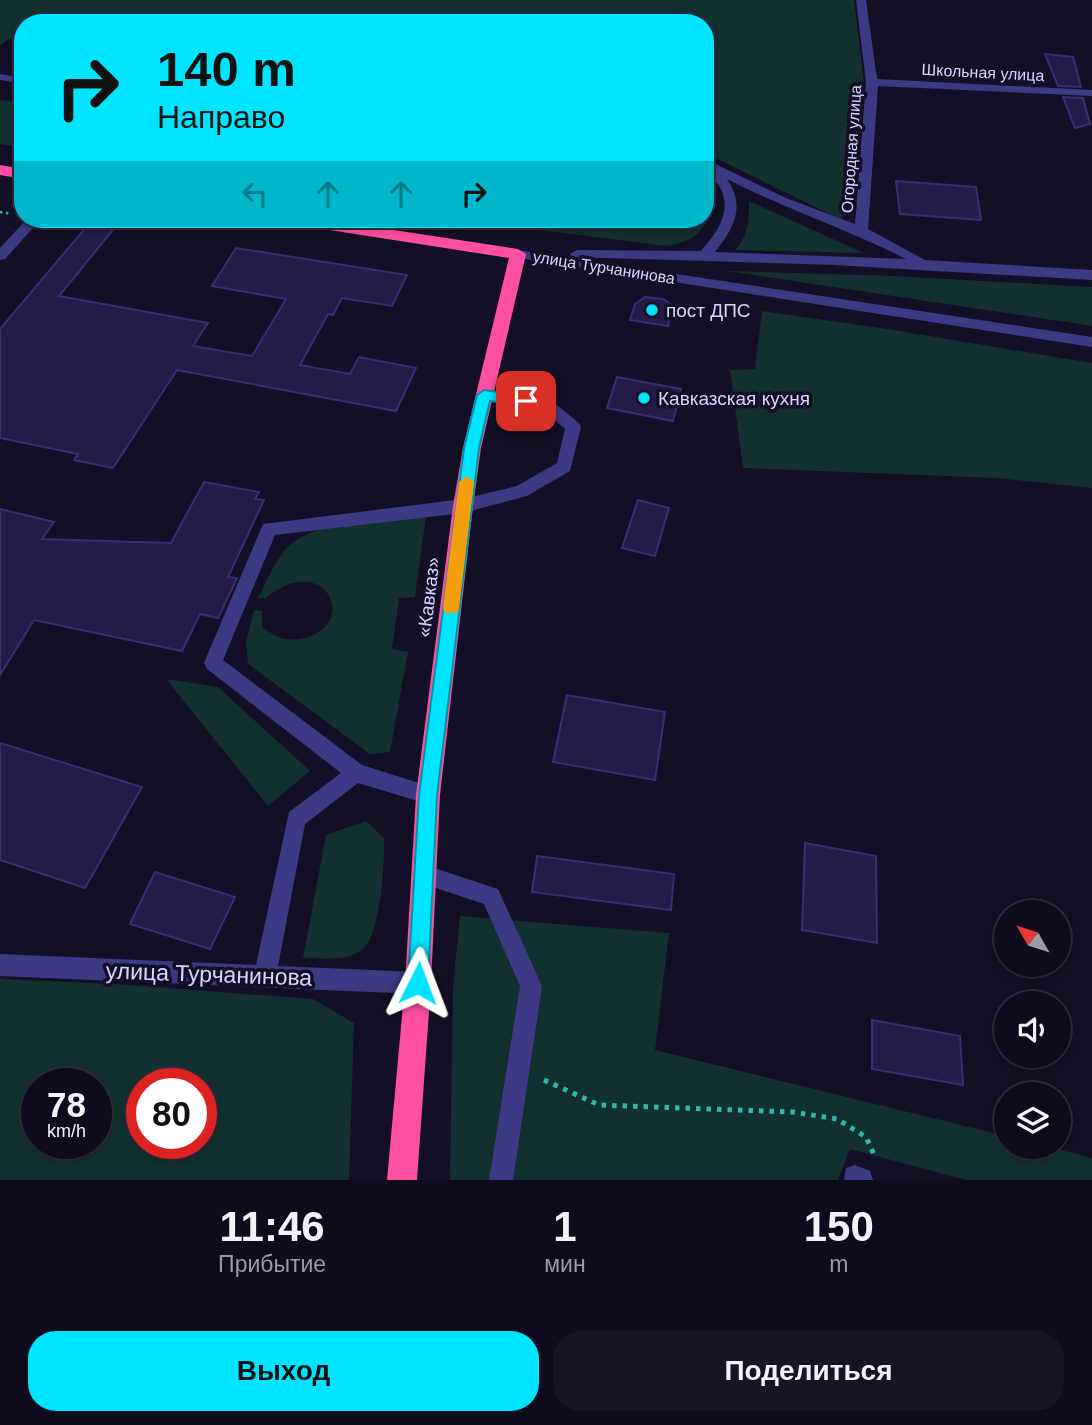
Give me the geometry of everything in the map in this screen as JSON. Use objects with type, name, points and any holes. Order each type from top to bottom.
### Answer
[{"type":"highway","points":[[372,228],[518,254]]},
{"type":"highway","name":"«Кавказ»","points":[[402,1180],[418,983],[428,795],[463,506],[472,448],[518,254]]},
{"type":"street","name":"Огородная улица","points":[[861,0],[872,82],[862,231],[924,263]]},
{"type":"street","name":"Школьная улица","points":[[872,82],[1092,93]]},
{"type":"street","points":[[714,167],[810,214],[862,231]]},
{"type":"street","points":[[705,255],[717,242],[731,216],[730,196],[714,174]]},
{"type":"street","points":[[2,251],[25,228]]},
{"type":"street","name":"улица Турчанинова","points":[[518,254],[705,255],[924,263],[1092,275]]},
{"type":"street","name":"улица Турчанинова","points":[[518,254],[1092,342]]},
{"type":"street","points":[[428,795],[356,774],[213,663],[269,529],[463,506],[521,491],[564,467],[572,427],[547,405],[484,395]]},
{"type":"street","points":[[265,976],[296,819],[356,774]]},
{"type":"street","points":[[425,875],[491,896],[531,986],[502,1180]]},
{"type":"street","name":"улица Турчанинова","points":[[0,965],[418,983]]},
{"type":"path","points":[[518,1069],[599,1105],[793,1112],[837,1119],[866,1137],[865,1175]]},
{"type":"green space","points":[[0,0],[854,0],[864,82],[842,220],[714,157],[714,14],[14,14],[14,38],[0,45]]},
{"type":"green space","points":[[0,100],[14,101],[14,146],[0,144]]},
{"type":"green space","points":[[749,201],[864,253],[735,250],[746,233]]},
{"type":"green space","points":[[523,228],[703,228],[688,240],[666,246]]},
{"type":"green space","points":[[727,271],[894,276],[1092,287],[1092,326]]},
{"type":"green space","points":[[762,311],[1092,363],[1092,488],[996,478],[743,468],[730,370],[755,369]]},
{"type":"green space","points":[[426,516],[415,597],[399,598],[392,649],[408,652],[390,752],[370,754],[248,664],[246,643],[254,610],[262,611],[262,627],[278,637],[289,639],[308,637],[323,629],[331,617],[332,605],[328,594],[318,585],[304,582],[286,585],[266,598],[258,598],[278,559],[294,542],[328,527],[348,523]]},
{"type":"green space","points":[[166,679],[218,687],[310,771],[268,806]]},
{"type":"green space","points":[[366,821],[384,838],[384,863],[374,930],[362,950],[355,954],[334,958],[303,958],[326,835]]},
{"type":"green space","points":[[460,916],[669,933],[655,1050],[994,1133],[994,1159],[1071,1159],[1071,1152],[1092,1158],[1092,1180],[966,1180],[850,1149],[838,1180],[450,1180],[453,987]]},
{"type":"green space","points":[[0,979],[116,984],[313,999],[354,1023],[349,1180],[0,1180]]},
{"type":"building","points":[[1045,54],[1073,57],[1081,87],[1058,86]]},
{"type":"building","points":[[1063,97],[1083,98],[1090,124],[1075,128]]},
{"type":"building","points":[[896,181],[976,187],[981,220],[900,214]]},
{"type":"building","points":[[85,228],[114,228],[59,296],[208,323],[193,346],[252,356],[286,299],[212,286],[236,248],[407,275],[392,306],[342,298],[333,315],[328,314],[300,365],[350,374],[359,357],[416,368],[396,411],[177,370],[113,468],[74,460],[78,454],[0,438],[0,329]]},
{"type":"building","name":"пост ДПС","points":[[645,297],[663,299],[672,305],[668,326],[630,320],[635,304]]},
{"type":"building","name":"Кавказская кухня","points":[[617,377],[681,389],[673,421],[607,408]]},
{"type":"building","points":[[204,482],[259,492],[255,499],[264,500],[228,577],[237,578],[218,618],[200,614],[182,651],[34,620],[0,675],[0,509],[54,522],[42,539],[171,543]]},
{"type":"building","points":[[638,500],[669,508],[655,556],[622,548]]},
{"type":"building","points":[[567,695],[665,712],[655,780],[553,762]]},
{"type":"building","points":[[0,743],[142,787],[85,888],[0,860]]},
{"type":"building","points":[[805,843],[876,856],[877,943],[802,930]]},
{"type":"building","points":[[537,856],[674,874],[671,910],[532,892]]},
{"type":"building","points":[[155,872],[235,897],[210,949],[130,924]]},
{"type":"building","points":[[872,1020],[960,1036],[963,1085],[872,1069]]},
{"type":"slow traffic","points":[[451,608],[467,482]]},
{"type":"place","name":"пост ДПС","points":[[652,310]]},
{"type":"place","name":"Кавказская кухня","points":[[644,398]]},
{"type":"route","points":[[418,983],[428,795],[472,448],[484,395],[526,401]]}]
